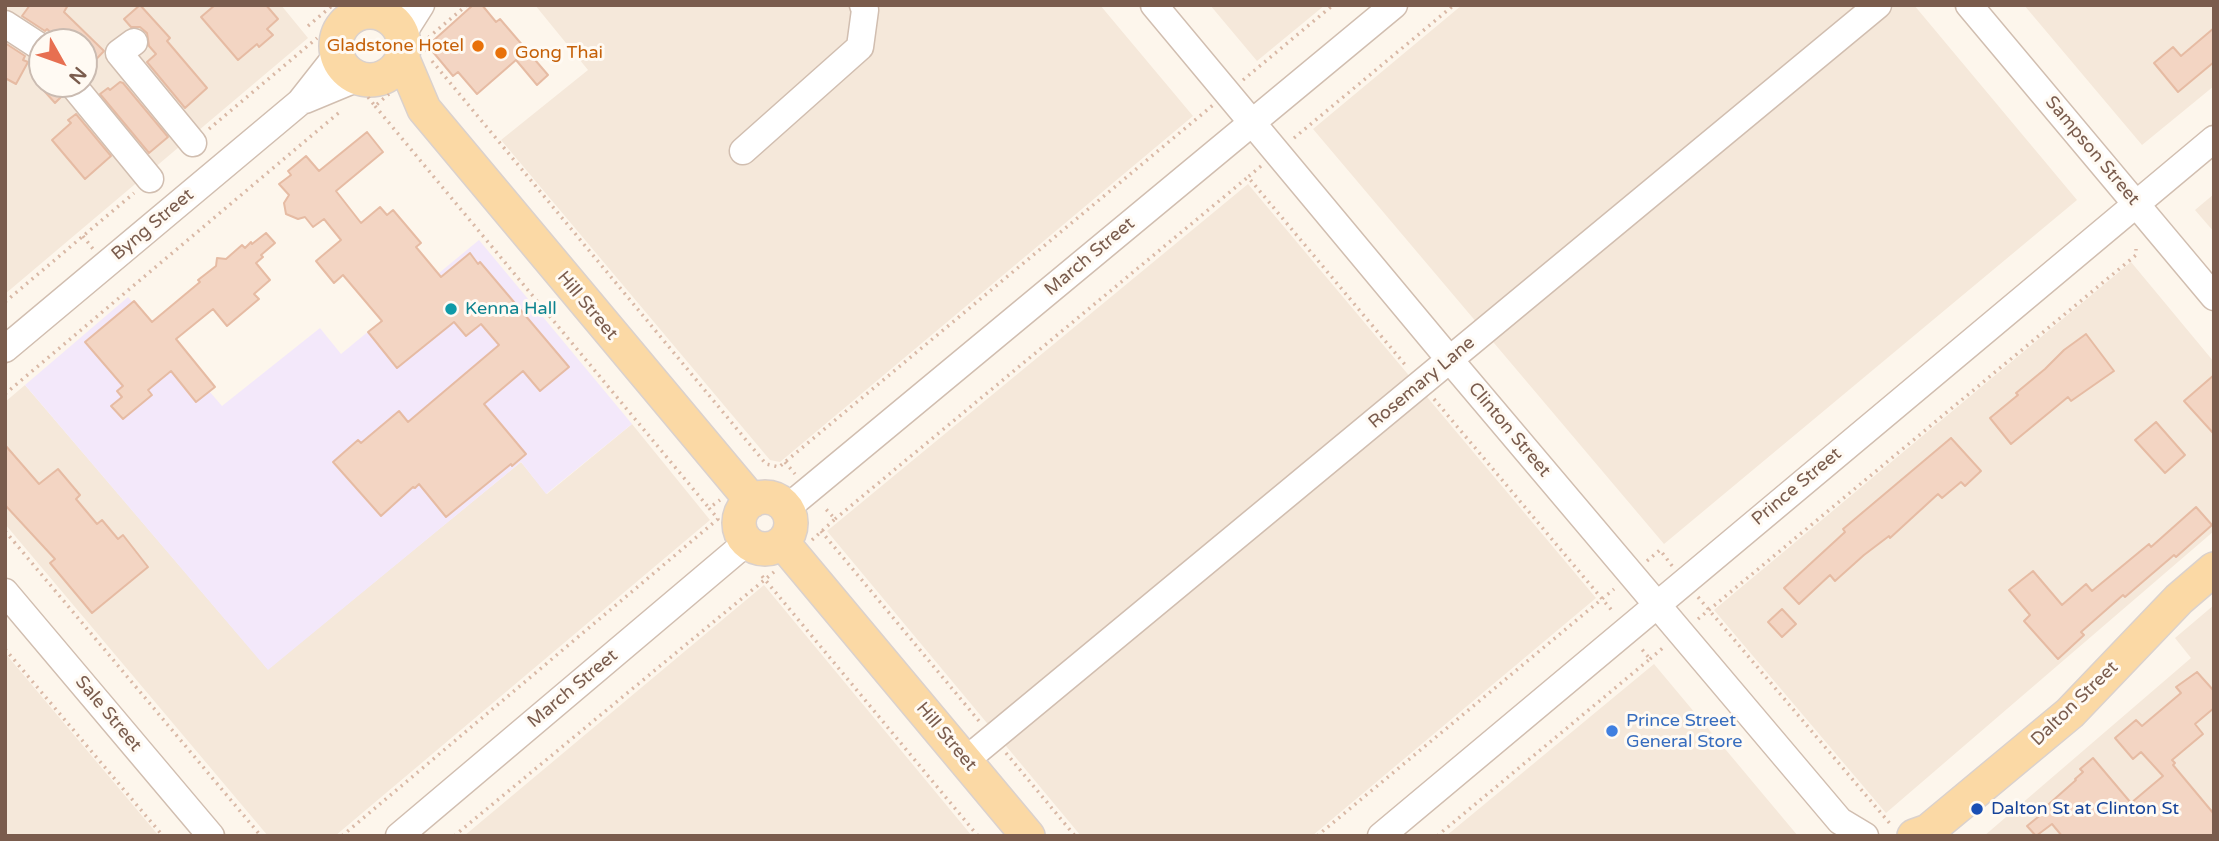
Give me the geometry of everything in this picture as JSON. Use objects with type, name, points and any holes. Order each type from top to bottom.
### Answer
[{"type":"main road","name":"Hill Street","points":[[358,39],[424,109],[745,494]]},
{"type":"main road","points":[[745,494],[771,498],[787,508],[791,526],[783,543],[765,549],[747,542],[740,526],[745,508],[745,494]]},
{"type":"main road","name":"Hill Street","points":[[783,543],[1028,836]]},
{"type":"main road","name":"Dalton Street","points":[[1915,832],[2070,713],[2179,599],[2214,569]]},
{"type":"street","points":[[358,39],[421,5]]},
{"type":"street","points":[[743,151],[860,47],[865,10],[863,5]]},
{"type":"street","name":"Clinton Street","points":[[1154,5],[1843,829],[1865,836]]},
{"type":"street","name":"March Street","points":[[787,508],[1394,5]]},
{"type":"street","name":"Rosemary Lane","points":[[965,760],[1878,5]]},
{"type":"street","name":"Sampson Street","points":[[1969,5],[2214,297]]},
{"type":"street","points":[[7,16],[28,35]]},
{"type":"street","name":"Byng Street","points":[[5,349],[300,102],[358,39]]},
{"type":"street","points":[[134,42],[119,53],[193,143]]},
{"type":"street","points":[[83,98],[150,179]]},
{"type":"street","name":"Prince Street","points":[[1381,836],[2214,139]]},
{"type":"street","name":"March Street","points":[[399,836],[747,542]]},
{"type":"street","name":"Sale Street","points":[[5,592],[196,831]]},
{"type":"path","points":[[467,5],[429,37],[427,55],[766,464],[779,467],[1333,5]]},
{"type":"path","points":[[835,519],[1454,5]]},
{"type":"path","points":[[5,394],[358,39],[718,519],[342,836]]},
{"type":"path","points":[[1248,177],[1650,659],[1437,836]]},
{"type":"path","points":[[1709,610],[2136,255],[2136,249]]},
{"type":"path","points":[[709,508],[745,494],[766,464]]},
{"type":"path","points":[[5,531],[261,836]]},
{"type":"path","points":[[821,531],[1075,836]]},
{"type":"path","points":[[1317,836],[1660,550],[1709,610],[1915,832]]},
{"type":"path","points":[[454,836],[763,578],[978,836]]},
{"type":"path","points":[[5,649],[163,836]]},
{"type":"shaded area","points":[[5,5],[281,5],[308,38],[5,294]]},
{"type":"shaded area","points":[[535,5],[1100,5],[1193,116],[780,462],[770,460],[501,140],[588,70]]},
{"type":"shaded area","points":[[1210,5],[1325,5],[1257,61]]},
{"type":"shaded area","points":[[1462,5],[1914,5],[2077,200],[1664,544],[1313,129]]},
{"type":"shaded area","points":[[2024,5],[2214,5],[2214,86],[2142,145]]},
{"type":"shaded area","points":[[1248,184],[1596,598],[1312,836],[1081,836],[827,531]]},
{"type":"shaded area","points":[[2214,194],[2214,232],[2195,210]]},
{"type":"shaded area","points":[[479,240],[632,424],[546,494],[521,462],[268,670],[25,385],[128,297],[222,406],[320,328],[341,354]]},
{"type":"shaded area","points":[[2131,262],[2214,362],[2214,531],[1886,813],[1714,610]]},
{"type":"shaded area","points":[[25,385],[268,669],[521,462],[547,494],[632,424],[710,520],[335,836],[268,836],[5,524],[5,402]]},
{"type":"shaded area","points":[[764,585],[972,836],[464,836]]},
{"type":"shaded area","points":[[2214,605],[2214,836],[1984,836],[2191,658],[2175,638]]},
{"type":"shaded area","points":[[5,653],[159,836],[5,836]]},
{"type":"shaded area","points":[[1654,664],[1798,836],[1446,836]]},
{"type":"building","points":[[30,5],[68,5],[64,12],[80,28],[40,28],[22,16]]},
{"type":"building","points":[[140,5],[170,38],[167,41],[207,88],[185,108],[147,62],[156,54],[149,46],[147,33],[140,27],[131,27],[124,19]]},
{"type":"building","points":[[215,5],[266,5],[278,19],[267,29],[273,35],[238,60],[201,17]]},
{"type":"building","name":"Gladstone Hotel","points":[[473,5],[482,5],[496,22],[500,19],[548,75],[537,85],[516,60],[477,94],[458,72],[453,76],[433,52],[434,40]]},
{"type":"building","points":[[2214,28],[2214,62],[2178,92],[2154,63],[2173,47],[2181,56]]},
{"type":"building","points":[[5,43],[25,56],[23,60],[28,62],[16,84],[5,78]]},
{"type":"building","points":[[98,45],[104,51],[98,57]]},
{"type":"building","points":[[120,82],[168,137],[149,153],[100,94]]},
{"type":"building","points":[[76,114],[111,156],[85,179],[52,140],[71,123],[68,120]]},
{"type":"building","points":[[367,132],[383,152],[336,191],[361,223],[380,207],[387,215],[393,210],[421,243],[416,247],[441,277],[470,253],[569,367],[540,391],[523,371],[484,404],[526,454],[446,517],[419,484],[381,516],[333,462],[358,440],[361,443],[399,411],[408,422],[499,345],[481,324],[466,336],[454,322],[397,368],[368,332],[382,321],[343,275],[334,283],[316,261],[341,240],[324,219],[313,227],[305,217],[298,219],[286,214],[284,203],[289,195],[279,184],[291,175],[288,171],[306,156],[319,171]]},
{"type":"building","points":[[266,233],[275,243],[256,263],[270,280],[254,294],[259,299],[227,326],[213,309],[176,339],[215,387],[196,402],[171,371],[148,390],[152,395],[123,419],[111,406],[122,397],[117,391],[123,386],[85,342],[134,301],[152,322],[200,282],[198,280],[216,266],[217,258],[226,259],[242,245],[245,248]]},
{"type":"building","points":[[2086,334],[2114,371],[2071,401],[2068,397],[2011,444],[1990,418],[2064,350]]},
{"type":"building","points":[[2214,375],[2214,434],[2184,401]]},
{"type":"building","points":[[2156,422],[2185,455],[2165,473],[2135,440]]},
{"type":"building","points":[[1951,438],[1981,471],[1965,486],[1961,482],[1942,498],[1938,494],[1890,538],[1889,536],[1864,555],[1835,581],[1830,575],[1799,604],[1784,588],[1845,532],[1843,529]]},
{"type":"building","points":[[5,445],[39,484],[58,469],[80,495],[76,499],[97,524],[102,520],[118,539],[123,535],[148,567],[92,613],[50,563],[55,559],[5,505]]},
{"type":"building","points":[[2196,507],[2212,525],[2176,557],[2174,555],[2125,597],[2123,595],[2081,632],[2084,635],[2058,659],[2024,621],[2030,615],[2009,590],[2033,571],[2062,605],[2086,584],[2092,591],[2149,544],[2151,547]]},
{"type":"building","points":[[1782,609],[1796,624],[1782,637],[1768,622]]},
{"type":"building","points":[[2197,672],[2214,691],[2214,708],[2195,724],[2203,734],[2172,760],[2175,763],[2173,765],[2214,814],[2214,836],[2062,836],[2052,824],[2036,836],[2027,826],[2076,780],[2083,772],[2080,769],[2093,758],[2131,803],[2163,776],[2141,752],[2133,759],[2115,738],[2136,720],[2142,726],[2181,693],[2176,687]]},
{"type":"place","name":"Gladstone Hotel","points":[[478,46]]},
{"type":"place","name":"Gong Thai","points":[[501,53]]},
{"type":"place","name":"Kenna Hall","points":[[451,309]]},
{"type":"place","name":"Prince Street General Store","points":[[1612,731]]},
{"type":"place","name":"Dalton St at Clinton St","points":[[1977,809]]}]
